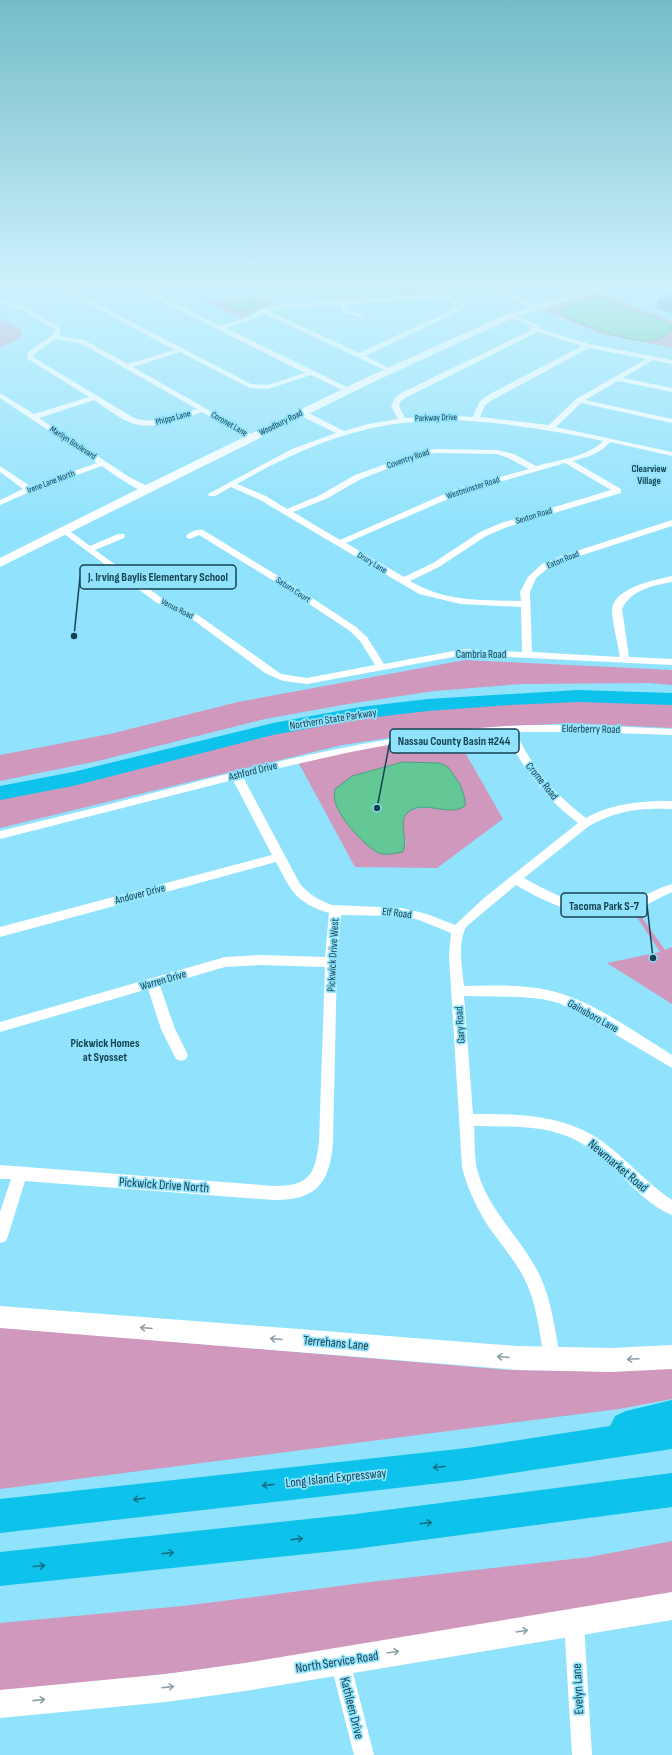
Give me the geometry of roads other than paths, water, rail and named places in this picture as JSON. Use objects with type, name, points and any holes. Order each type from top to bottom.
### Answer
[{"type":"highway","name":"Northern State Parkway","points":[[0,785],[111,761],[234,729],[288,718],[398,701],[449,695],[516,690],[672,690]]},
{"type":"highway","name":"Northern State Parkway","points":[[0,793],[73,778],[274,729],[368,712],[434,704],[578,696],[672,699]]},
{"type":"highway","points":[[467,1464],[672,1416]]},
{"type":"highway","name":"Long Island Expressway","points":[[0,1516],[467,1464],[672,1433]]},
{"type":"highway","points":[[0,1569],[167,1553],[475,1517],[672,1490]]},
{"type":"highway","points":[[475,1517],[672,1504]]},
{"type":"main road","name":"Woodbury Road","points":[[0,564],[146,489],[404,365]]},
{"type":"main road","name":"Terrehans Lane","points":[[0,1317],[518,1358],[610,1360],[672,1357]]},
{"type":"main road","name":"North Service Road","points":[[0,1704],[173,1687],[672,1606]]},
{"type":"street","name":"Phipps Lane","points":[[41,365],[131,420],[141,423],[160,423],[203,409]]},
{"type":"street","points":[[210,365],[254,387],[268,387],[311,373]]},
{"type":"street","points":[[295,365],[348,391]]},
{"type":"street","points":[[378,365],[391,371]]},
{"type":"street","points":[[402,420],[395,406],[398,400],[404,395],[466,365]]},
{"type":"street","points":[[476,417],[482,404],[490,397],[552,365]]},
{"type":"street","points":[[551,427],[579,401],[641,365]]},
{"type":"street","name":"Coronet Lane","points":[[128,366],[252,437]]},
{"type":"street","points":[[616,379],[672,390]]},
{"type":"street","name":"Marilyn Boulevard","points":[[0,395],[9,405],[33,417],[128,480],[146,489]]},
{"type":"street","points":[[33,417],[94,398]]},
{"type":"street","points":[[579,401],[672,421]]},
{"type":"street","points":[[298,415],[316,425],[338,434]]},
{"type":"street","name":"Parkway Drive","points":[[212,494],[306,446],[338,434],[402,420],[476,417],[516,421],[551,427],[672,454]]},
{"type":"street","name":"Westminster Road","points":[[339,543],[459,491],[592,453],[598,450],[608,440]]},
{"type":"street","name":"Coventry Road","points":[[287,512],[323,497],[358,477],[436,450],[497,452],[511,456],[535,469]]},
{"type":"street","name":"Sexton Road","points":[[403,581],[436,565],[483,534],[504,525],[618,491],[567,460]]},
{"type":"street","name":"Irene Lane North","points":[[0,503],[29,489],[103,463]]},
{"type":"street","points":[[0,468],[29,489]]},
{"type":"street","name":"Drury Lane","points":[[230,484],[263,498],[422,592],[444,599],[525,604]]},
{"type":"street","name":"Eaton Road","points":[[527,655],[525,604],[526,586],[532,577],[545,566],[564,558],[672,523]]},
{"type":"street","name":"Venus Road","points":[[64,531],[160,601],[195,617],[280,678],[293,680]]},
{"type":"street","name":"Saturn Court","points":[[190,536],[200,532],[285,584],[353,629],[364,639],[381,667]]},
{"type":"street","points":[[89,549],[121,536]]},
{"type":"street","points":[[625,660],[617,609],[620,601],[634,590],[672,579]]},
{"type":"street","name":"Cambria Road","points":[[293,680],[307,681],[464,652],[672,662]]},
{"type":"street","name":"Elderberry Road","points":[[509,730],[591,728],[672,732]]},
{"type":"street","name":"Ashford Drive","points":[[0,835],[321,754],[443,734],[509,730]]},
{"type":"street","name":"Crome Road","points":[[509,730],[530,768],[542,784],[564,806],[585,823]]},
{"type":"street","name":"Pickwick Drive West","points":[[236,775],[295,887],[301,894],[314,903],[335,910],[331,962],[326,1142],[324,1163],[320,1172]]},
{"type":"street","points":[[457,931],[463,923],[488,900],[585,823],[602,814],[619,808],[640,804],[672,805]]},
{"type":"street","name":"Andover Drive","points":[[0,932],[280,857]]},
{"type":"street","points":[[516,879],[559,903],[586,910],[604,911],[632,907],[672,888]]},
{"type":"street","name":"Elf Road","points":[[335,910],[401,912],[426,918],[457,931]]},
{"type":"street","name":"Gary Road","points":[[457,931],[456,956],[469,1167],[473,1182],[487,1210],[515,1247],[534,1280],[542,1304],[552,1358]]},
{"type":"street","name":"Warren Drive","points":[[0,1027],[225,962],[261,960],[331,962]]},
{"type":"street","points":[[152,984],[168,1029],[181,1055]]},
{"type":"street","name":"Gainsboro Lane","points":[[458,991],[520,992],[542,994],[562,999],[591,1013],[672,1062]]},
{"type":"street","name":"Newmarket Road","points":[[467,1120],[542,1122],[570,1130],[601,1149],[658,1200],[672,1208]]},
{"type":"street","name":"Pickwick Drive North","points":[[0,1172],[274,1193],[292,1193],[310,1185],[320,1172]]},
{"type":"street","points":[[0,1236],[20,1174]]},
{"type":"street","name":"Evelyn Lane","points":[[574,1623],[582,1755]]},
{"type":"street","name":"Kathleen Drive","points":[[340,1661],[364,1755]]},
{"type":"place","name":"J. Irving Baylis Elementary School","points":[[74,636]]},
{"type":"place","name":"Nassau County Basin #244","points":[[377,808]]},
{"type":"place","name":"Tacoma Park S-7","points":[[653,958]]},
{"type":"district","name":"Clearview Village","points":[[649,474]]},
{"type":"district","name":"Pickwick Homes at Syosset","points":[[105,1050]]}]
